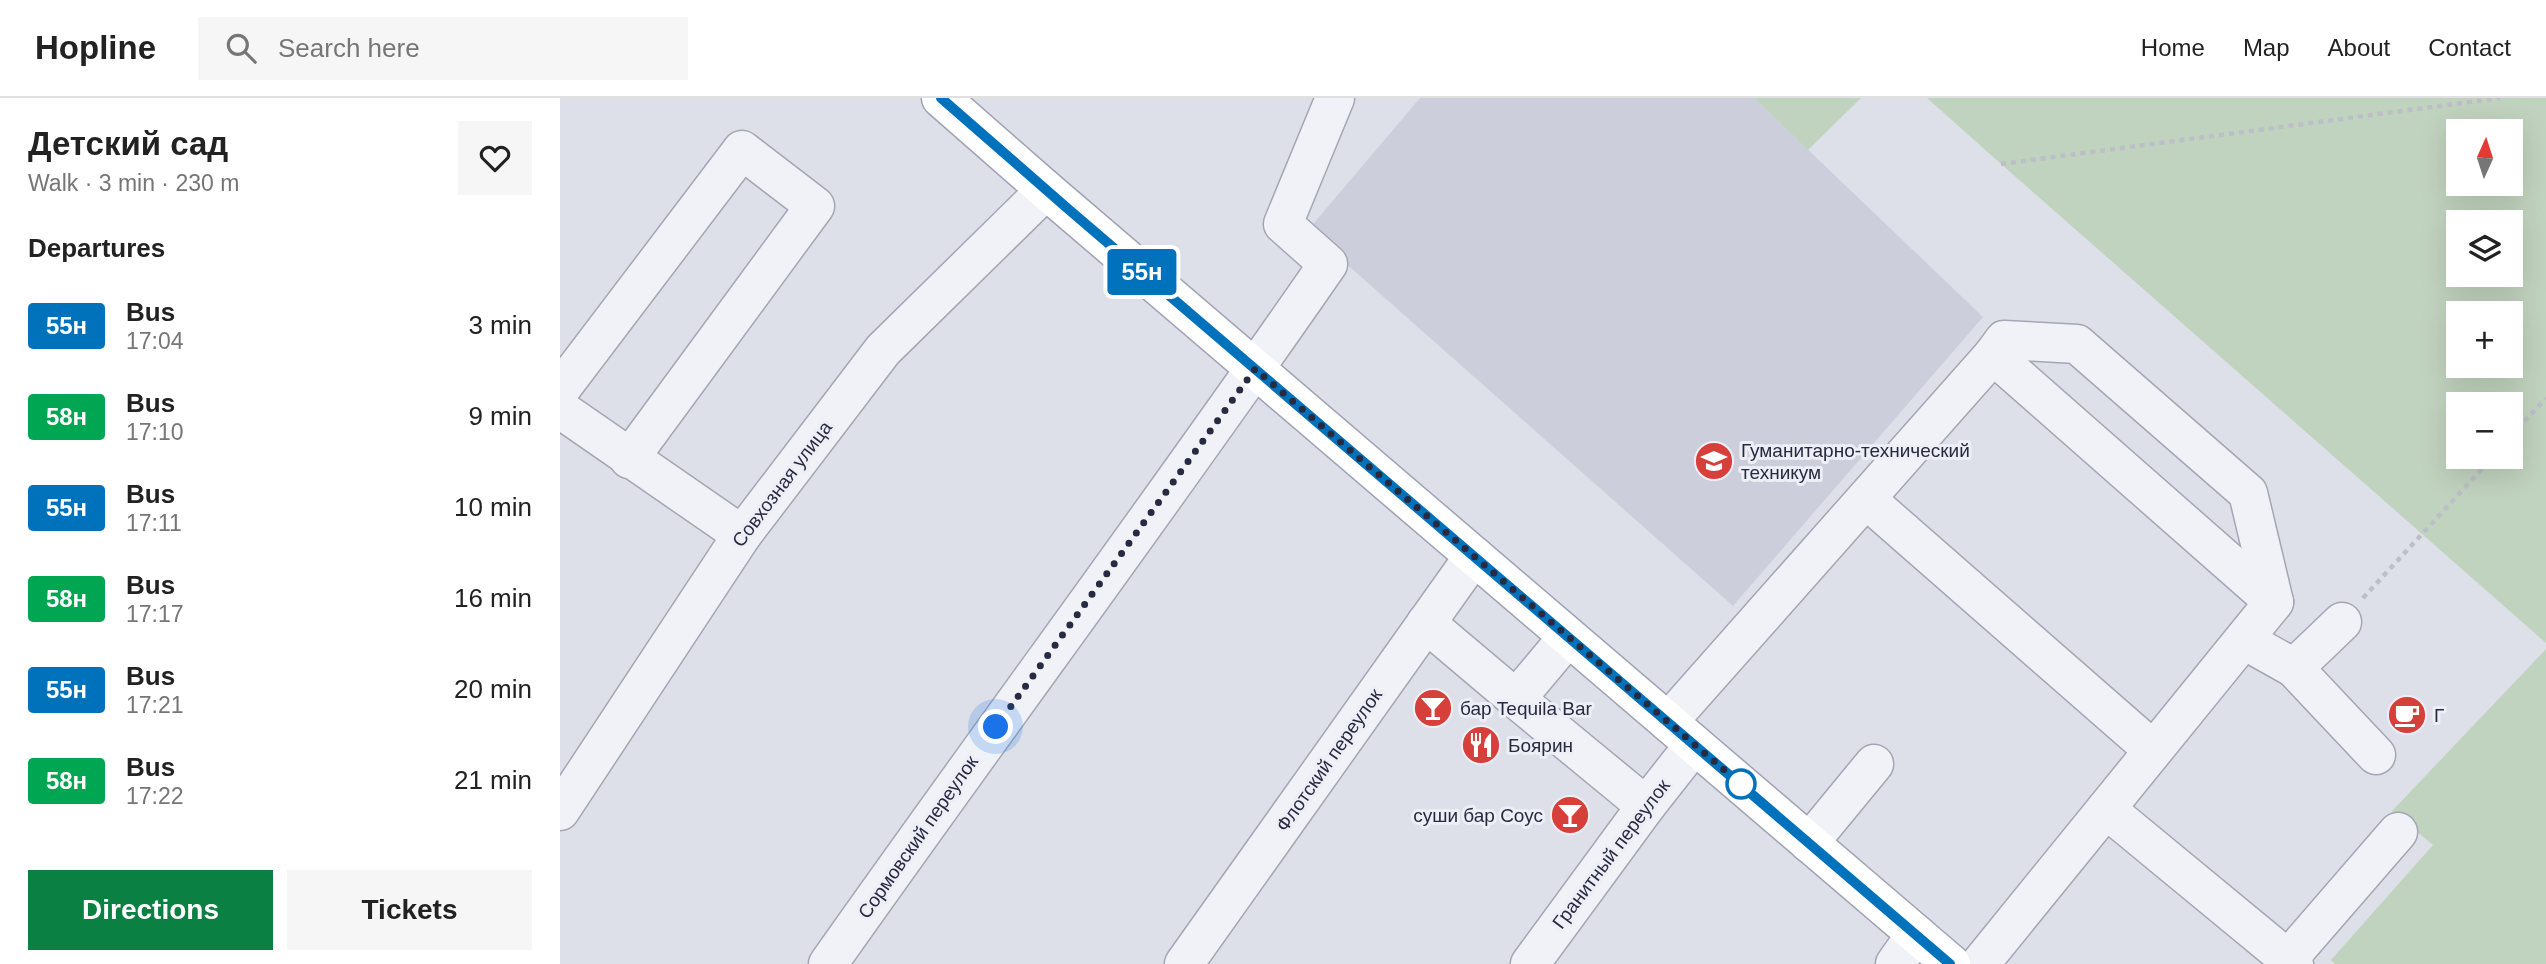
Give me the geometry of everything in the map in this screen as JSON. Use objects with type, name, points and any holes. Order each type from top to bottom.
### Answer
[{"type":"main road","points":[[941,98],[1809,843],[1905,949],[1951,964]]},
{"type":"street","name":"Сормовский переулок","points":[[828,964],[1328,264],[1283,224],[1335,98]]},
{"type":"street","points":[[560,390],[742,150],[815,206],[629,459]]},
{"type":"street","name":"Совхозная улица","points":[[560,810],[742,535],[883,350],[1046,190]]},
{"type":"street","points":[[2004,340],[2077,344],[2248,493],[2274,602],[1993,355],[2004,340]]},
{"type":"street","name":"Гранитный переулок","points":[[1530,964],[1646,806],[1681,733],[1866,499],[1993,355]]},
{"type":"street","points":[[560,409],[742,535]]},
{"type":"street","points":[[1866,499],[2153,750]]},
{"type":"street","name":"Флотский переулок","points":[[1184,964],[1474,556]]},
{"type":"street","points":[[1980,964],[2274,602]]},
{"type":"street","points":[[2294,668],[2342,622]]},
{"type":"street","points":[[1426,623],[1646,806]]},
{"type":"street","points":[[1516,699],[1568,636]]},
{"type":"street","points":[[2244,640],[2294,668],[2376,755]]},
{"type":"street","points":[[1809,843],[1874,764]]},
{"type":"street","points":[[2106,809],[2291,961],[2398,832]]},
{"type":"path","points":[[2001,164],[2500,98]]},
{"type":"path","points":[[2523,423],[2546,398]]},
{"type":"path","points":[[2342,622],[2482,469]]},
{"type":"shaded area","name":"Гуманитарно-технический техникум","points":[[1420,98],[1754,98],[1983,317],[1733,606],[1308,230]]},
{"type":"green space","points":[[1754,98],[1861,98],[1808,150]]},
{"type":"green space","points":[[1927,98],[2546,98],[2546,643],[2001,164]]},
{"type":"green space","points":[[2546,649],[2546,964],[2335,964],[2331,960],[2433,845],[2392,811]]},
{"type":"bus line","name":"55н","points":[[941,98],[1950,964]]},
{"type":"place","name":"Гуманитарно-технический техникум","points":[[1714,461]]},
{"type":"place","name":"бар Tequila Bar","points":[[1433,708]]},
{"type":"place","name":"Г","points":[[2407,715]]},
{"type":"place","name":"Боярин","points":[[1481,745]]},
{"type":"place","name":"суши бар Соус","points":[[1570,815]]},
{"type":"route","points":[[996,727],[1255,369],[1743,786],[1741,784]]}]
